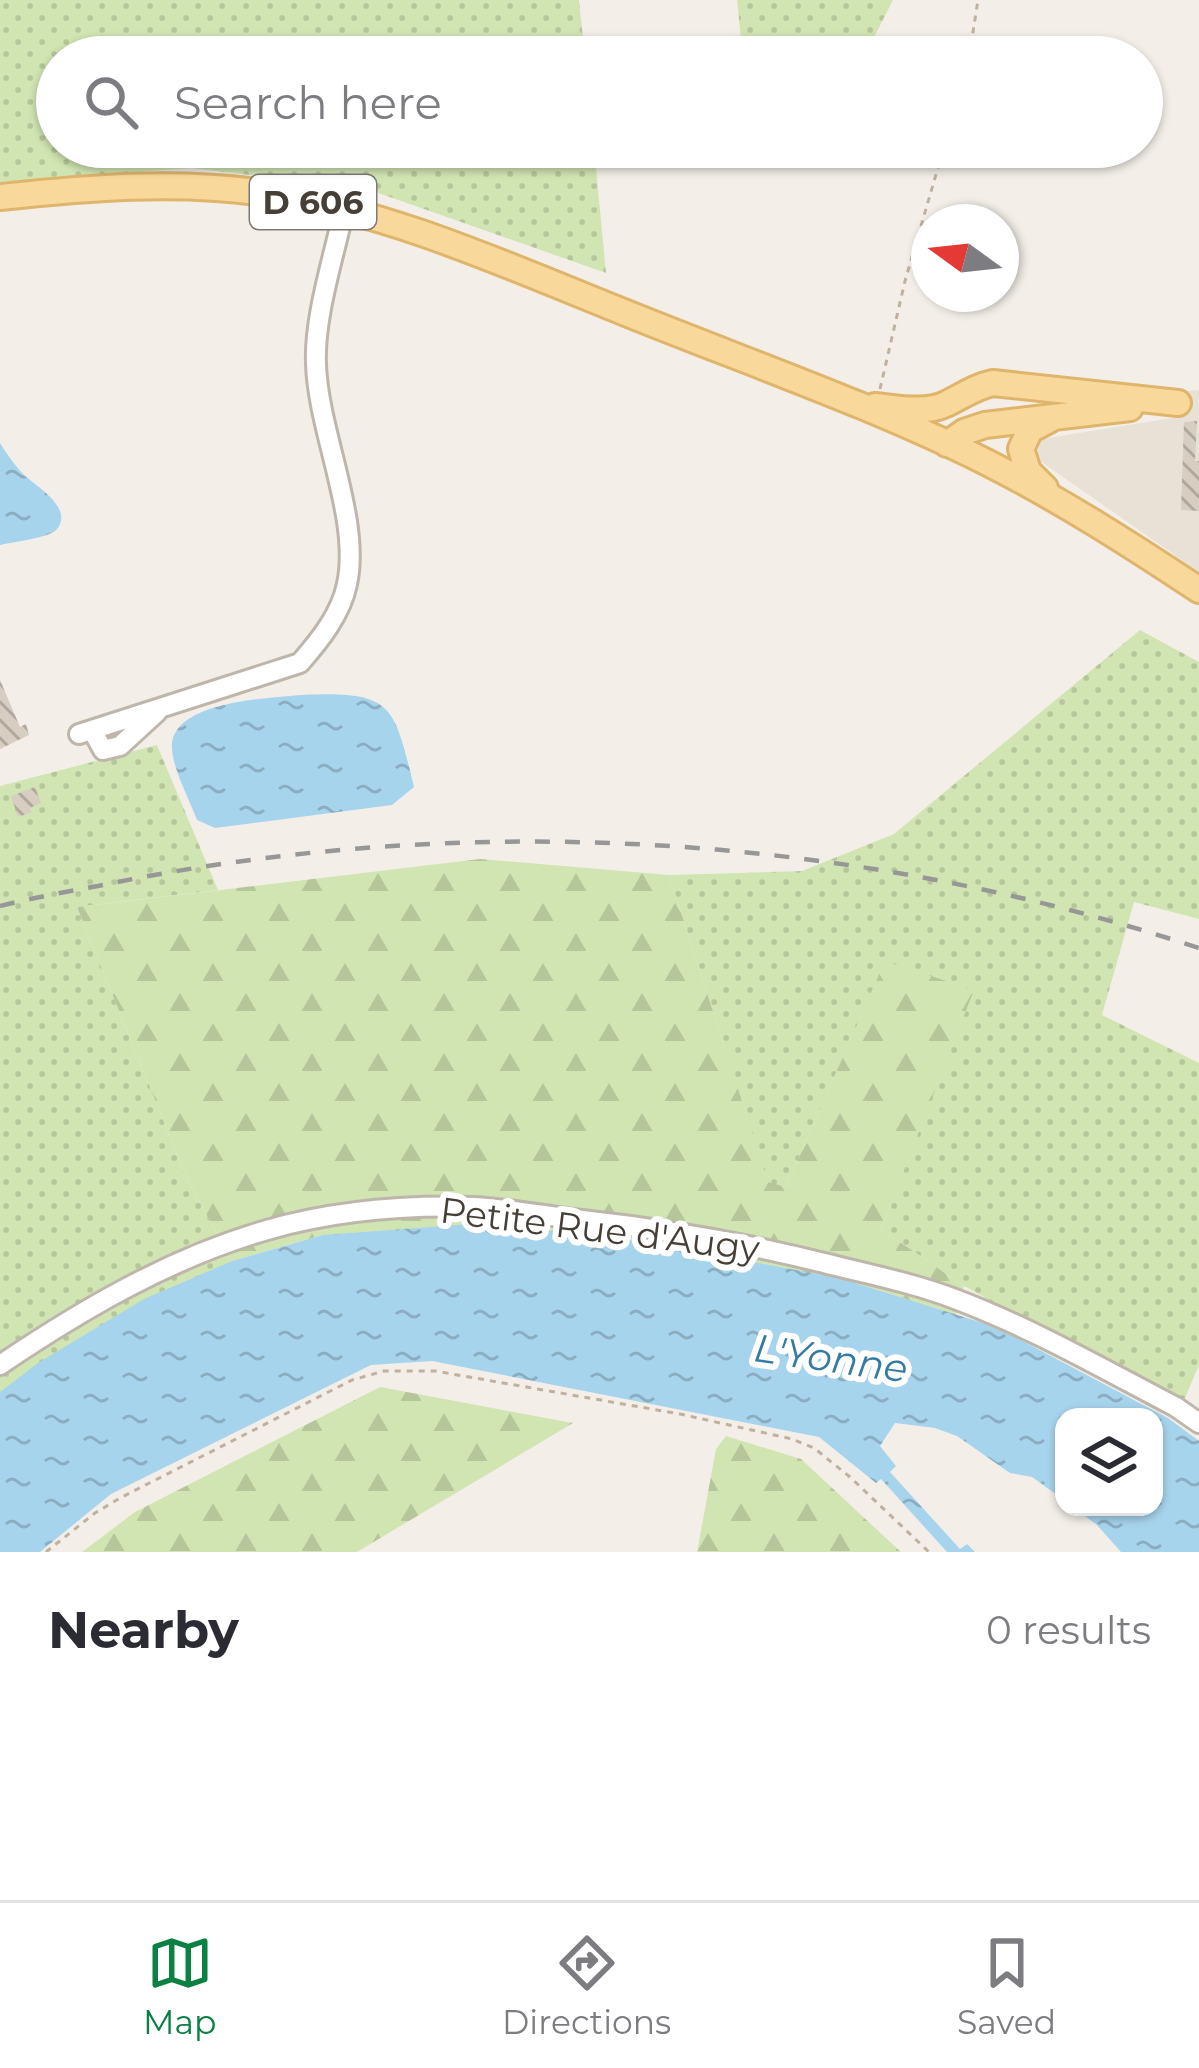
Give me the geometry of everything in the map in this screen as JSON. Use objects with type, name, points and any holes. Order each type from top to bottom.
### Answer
[{"type":"main road","name":"D 606","points":[[0,197],[122,187],[200,187],[262,193],[402,225],[866,405],[1055,499],[1199,590]]},
{"type":"main road","points":[[866,405],[916,409],[947,404],[970,389],[993,383],[1066,403]]},
{"type":"main road","points":[[938,440],[1066,403],[1188,402]]},
{"type":"main road","points":[[1055,499],[1028,471],[1021,449],[1030,430],[1066,403]]},
{"type":"main road","points":[[938,440],[947,404]]},
{"type":"street","points":[[85,732],[300,663],[325,634],[347,585],[349,531],[316,368],[316,334],[344,209]]},
{"type":"street","name":"Petite Rue d'Augy","points":[[0,1365],[113,1294],[192,1256],[267,1230],[345,1213],[476,1207],[701,1236],[909,1284],[1025,1328],[1199,1423]]},
{"type":"path","points":[[972,36],[978,0]]},
{"type":"path","points":[[866,405],[880,383],[938,168]]},
{"type":"path","points":[[46,1552],[120,1498],[294,1407],[352,1380],[399,1369],[479,1377],[792,1439],[814,1448],[850,1477],[929,1552]]},
{"type":"shaded area","points":[[1199,390],[1199,572],[1036,458],[1042,439],[1178,417],[1177,392]]},
{"type":"green space","points":[[0,0],[579,0],[583,36],[36,36],[36,168],[191,168],[0,182]]},
{"type":"green space","points":[[737,0],[893,0],[875,36],[741,36]]},
{"type":"green space","points":[[191,168],[596,168],[606,273],[367,189]]},
{"type":"green space","points":[[1140,630],[1199,662],[1199,919],[1134,902],[1102,1015],[1199,1063],[1199,1365],[1182,1405],[964,1286],[881,1229],[973,990],[885,962],[786,1187],[768,1183],[669,875],[802,871],[894,834]]},
{"type":"green space","points":[[157,745],[218,890],[77,907],[188,1181],[232,1261],[0,1476],[0,786]]},
{"type":"green space","points":[[480,859],[669,875],[768,1182],[786,1187],[885,961],[974,990],[881,1229],[964,1286],[956,1315],[839,1278],[713,1256],[323,1235],[232,1261],[188,1181],[77,907]]},
{"type":"green space","points":[[380,1387],[573,1423],[357,1552],[82,1552],[135,1512]]},
{"type":"green space","points":[[726,1436],[801,1459],[901,1552],[697,1552],[716,1449]]},
{"type":"water","points":[[0,443],[57,506],[61,521],[53,532],[0,545]]},
{"type":"water","points":[[302,695],[355,696],[385,708],[401,737],[414,787],[392,805],[215,828],[197,820],[175,765],[176,732],[187,720],[224,705]]},
{"type":"water","name":"L'Yonne","points":[[484,1223],[635,1240],[839,1278],[996,1327],[1149,1408],[1055,1408],[1055,1494],[1032,1477],[1010,1473],[957,1436],[895,1423],[880,1446],[896,1466],[890,1472],[960,1549],[967,1544],[975,1552],[947,1552],[881,1479],[876,1483],[819,1437],[432,1361],[371,1365],[111,1494],[40,1552],[0,1552],[0,1392],[38,1363],[144,1299],[232,1261],[323,1235]]},
{"type":"water","points":[[1163,1415],[1199,1441],[1199,1552],[1121,1552],[1085,1516],[1163,1516]]},
{"type":"building","points":[[1197,421],[1199,511],[1181,510],[1184,422]]},
{"type":"building","points":[[0,680],[20,727],[26,724],[29,735],[0,749]]},
{"type":"building","points":[[35,787],[41,803],[18,817],[11,796]]},
{"type":"railway","points":[[0,906],[235,862],[373,847],[513,842],[652,845],[791,857],[929,879],[1065,909],[1199,948]]}]
